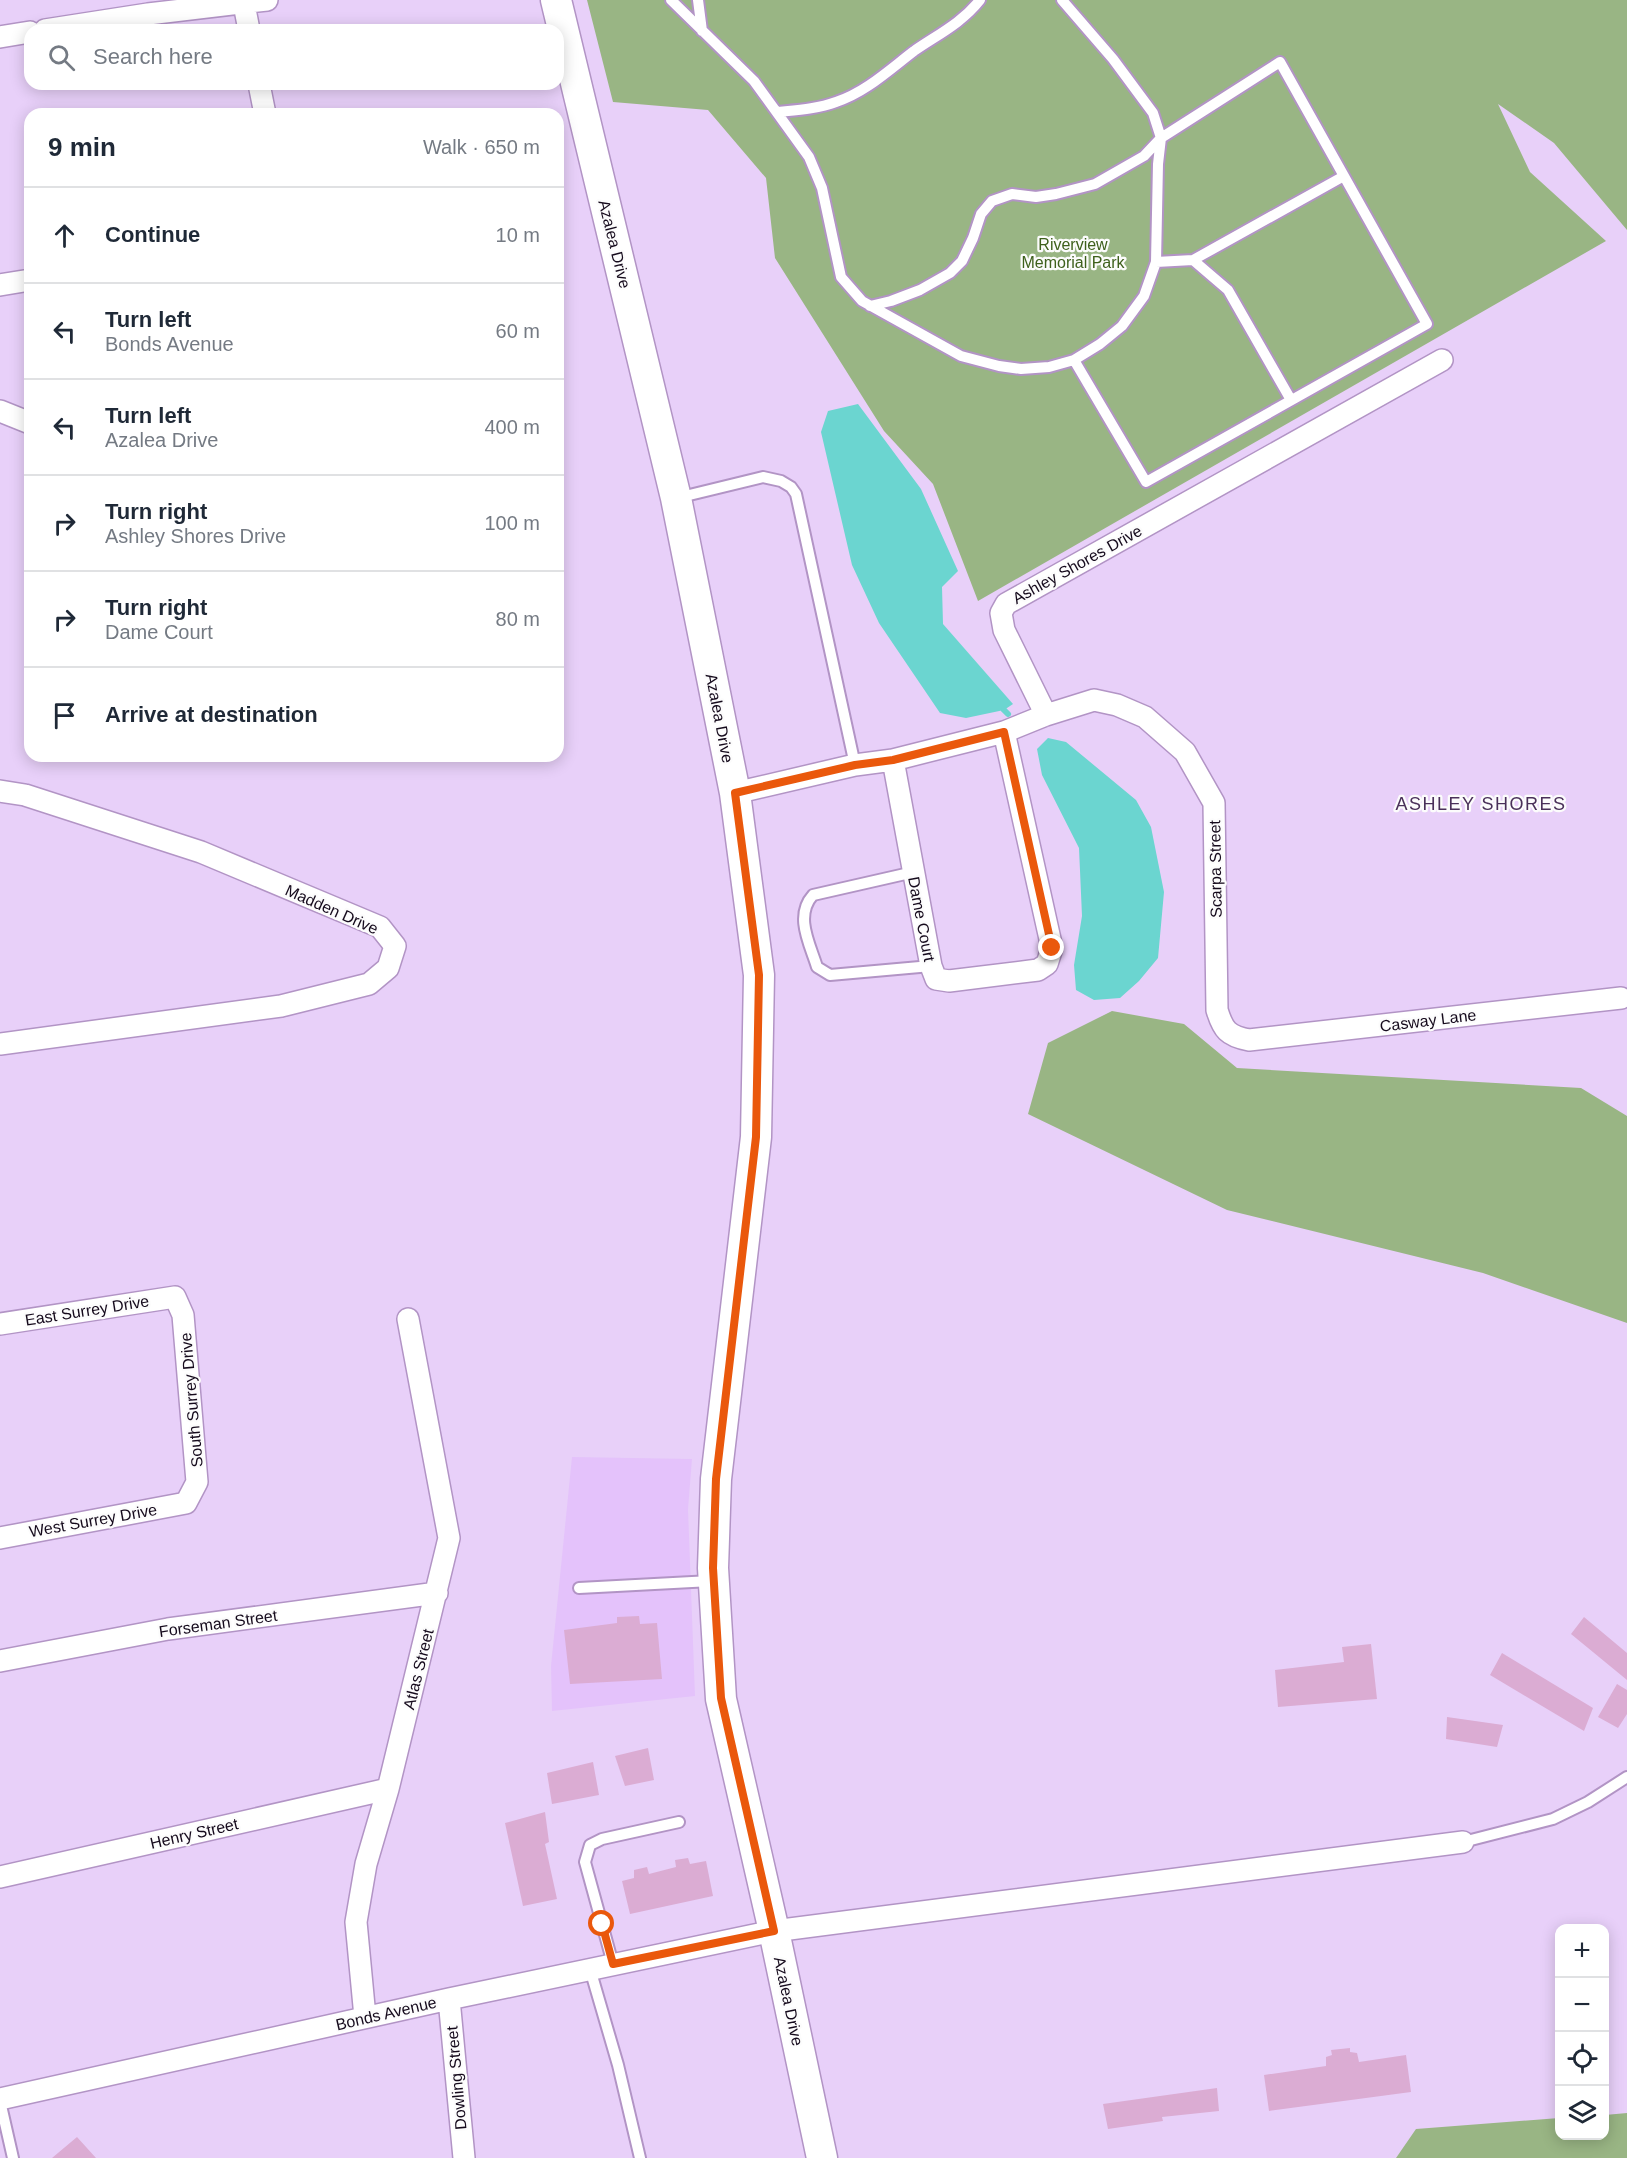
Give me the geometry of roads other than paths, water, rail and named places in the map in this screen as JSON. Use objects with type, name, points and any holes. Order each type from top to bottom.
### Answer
[{"type":"street","points":[[71,24],[146,7],[244,4],[267,0]]},
{"type":"street","name":"Azalea Drive","points":[[556,0],[562,24]]},
{"type":"street","points":[[244,4],[248,24]]},
{"type":"street","points":[[0,37],[24,33]]},
{"type":"street","name":"Azalea Drive","points":[[564,33],[676,498],[735,793],[759,975],[756,1137],[716,1479],[714,1581],[721,1698],[822,2158]]},
{"type":"street","points":[[260,90],[264,108]]},
{"type":"street","points":[[0,285],[24,281]]},
{"type":"street","name":"Ashley Shores Drive","points":[[1046,715],[1004,630],[1001,613],[1006,604],[1442,360]]},
{"type":"street","points":[[0,411],[24,421]]},
{"type":"street","name":"Scarpa Street","points":[[1046,715],[1094,700],[1117,705],[1146,717],[1185,752],[1214,803],[1217,1010],[1222,1026],[1235,1037]]},
{"type":"street","points":[[735,793],[855,765],[893,760],[1004,732],[1046,715]]},
{"type":"street","name":"Dame Court","points":[[893,760],[931,966],[936,979],[949,981],[1038,970],[1047,963],[1052,948],[1004,732]]},
{"type":"street","name":"Madden Drive","points":[[0,791],[25,795],[201,852],[380,927],[395,946],[388,968],[369,984],[282,1006],[0,1044]]},
{"type":"street","name":"Casway Lane","points":[[1235,1037],[1249,1040],[1621,998]]},
{"type":"street","name":"East Surrey Drive","points":[[0,1324],[175,1297]]},
{"type":"street","name":"South Surrey Drive","points":[[175,1297],[183,1315],[197,1482],[186,1503]]},
{"type":"street","name":"Atlas Street","points":[[365,2017],[356,1922],[366,1864],[388,1789],[449,1538],[408,1319]]},
{"type":"street","name":"West Surrey Drive","points":[[0,1538],[186,1503]]},
{"type":"street","name":"Forseman Street","points":[[0,1661],[168,1629],[437,1593]]},
{"type":"street","name":"Henry Street","points":[[0,1877],[388,1789]]},
{"type":"street","name":"Bonds Avenue","points":[[0,2100],[365,2017],[774,1931],[1463,1842]]},
{"type":"street","name":"Dowling Street","points":[[449,1999],[464,2158]]},
{"type":"lane","points":[[671,0],[754,81],[809,157],[822,188],[841,277],[862,301],[961,356],[1021,369],[1049,367],[1074,360],[1100,344],[1122,326],[1144,296],[1156,262],[1158,164],[1161,138],[1153,113],[1113,59],[1062,0]]},
{"type":"lane","points":[[699,0],[702,31]]},
{"type":"lane","points":[[777,112],[811,109],[836,103],[855,94],[949,29],[980,0]]},
{"type":"lane","points":[[870,306],[920,290],[950,273],[962,261],[981,214],[992,201],[1012,194],[1046,196],[1095,184],[1144,156],[1161,138],[1280,62],[1427,324],[1146,482],[1074,360]]},
{"type":"lane","points":[[1156,262],[1193,261],[1344,176]]},
{"type":"lane","points":[[1193,261],[1228,290],[1291,400]]},
{"type":"lane","points":[[676,498],[763,477],[782,481],[796,494],[855,765]]},
{"type":"lane","points":[[914,872],[813,896],[805,904],[803,919],[817,967],[830,975],[931,966]]},
{"type":"lane","points":[[579,1588],[714,1581]]},
{"type":"lane","points":[[1463,1842],[1553,1819],[1588,1802],[1627,1777]]},
{"type":"lane","points":[[613,1964],[585,1862],[590,1845],[602,1839],[679,1822]]},
{"type":"lane","points":[[590,1969],[618,2065],[640,2158]]},
{"type":"lane","points":[[0,2100],[4,2143],[13,2158]]},
{"type":"waterway","points":[[1004,710],[1008,714]]},
{"type":"district","name":"ASHLEY SHORES","points":[[1481,804]]},
{"type":"park label","name":"Riverview Memorial Park","points":[[1073,253]]}]
